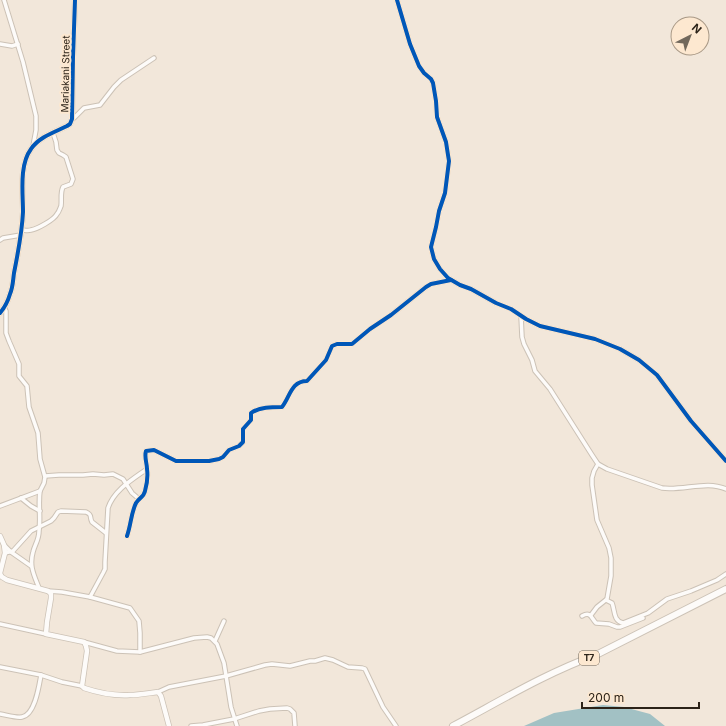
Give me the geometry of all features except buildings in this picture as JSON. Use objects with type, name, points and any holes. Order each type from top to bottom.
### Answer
[{"type":"highway","name":"T7","points":[[453,726],[553,674],[577,662],[596,655],[726,589]]},
{"type":"street","points":[[4,0],[23,62],[36,116],[36,130],[33,146]]},
{"type":"street","name":"Mariakani Street","points":[[0,313],[8,302],[11,293],[23,213],[22,182],[24,164],[28,153],[33,146],[43,138],[70,124],[72,119],[72,57],[75,0]]},
{"type":"street","points":[[397,0],[415,57],[419,66],[433,83],[437,117],[446,142],[449,161],[445,193],[439,211],[431,247],[434,258],[440,269],[451,280],[511,309],[540,326],[595,339],[620,349],[639,360],[657,375],[687,416],[726,461]]},
{"type":"street","points":[[0,44],[12,46],[18,44]]},
{"type":"street","points":[[72,119],[84,108],[100,105],[121,80],[154,58]]},
{"type":"street","points":[[1,238],[36,229],[56,217],[60,210],[62,187],[69,184],[73,179],[70,173],[67,158],[57,150],[53,133]]},
{"type":"street","points":[[128,536],[132,513],[137,502],[146,491],[146,450],[154,450],[176,461],[209,461],[221,458],[229,450],[239,446],[243,442],[243,429],[251,420],[251,413],[255,410],[282,407],[292,388],[300,382],[307,381],[326,359],[332,346],[337,344],[352,344],[363,334],[391,315],[426,287],[431,284],[451,280]]},
{"type":"street","points":[[4,307],[6,311],[6,333],[19,364],[19,376],[27,386],[29,407],[37,428],[40,459],[45,476],[39,499],[40,528],[38,542],[33,552],[31,566],[39,588]]},
{"type":"street","points":[[521,316],[522,337],[535,371],[550,389],[598,464],[607,469],[662,488],[671,489],[707,485],[718,486],[726,489]]},
{"type":"street","points":[[582,616],[587,614],[590,615],[608,597],[612,567],[609,548],[597,520],[592,485],[594,471],[598,464]]},
{"type":"street","points":[[90,597],[105,569],[106,534],[108,508],[110,503],[127,484],[147,469]]},
{"type":"street","points":[[45,476],[59,474],[113,474],[123,479],[132,493],[139,499]]},
{"type":"street","points":[[718,486],[726,484]]},
{"type":"street","points":[[0,506],[40,491]]},
{"type":"street","points":[[21,498],[40,511]]},
{"type":"street","points":[[4,553],[11,552],[15,549],[31,531],[40,528],[53,520],[59,511],[86,512],[90,515],[92,522],[106,534]]},
{"type":"street","points":[[0,536],[4,545],[11,552],[31,566]]},
{"type":"street","points":[[4,545],[1,575],[11,581],[48,590],[90,597],[130,608],[139,621],[140,652]]},
{"type":"street","points":[[590,615],[596,623],[620,627],[641,618],[667,599],[717,580],[726,574]]},
{"type":"street","points":[[46,634],[46,622],[51,598],[51,594],[48,590]]},
{"type":"street","points":[[606,600],[613,604],[616,617],[621,623],[648,613]]},
{"type":"street","points":[[215,641],[224,621]]},
{"type":"street","points":[[0,624],[84,642],[117,651],[140,652],[194,638],[209,637],[215,641],[223,658],[231,707],[237,726]]},
{"type":"street","points":[[82,686],[87,651],[84,642]]},
{"type":"street","points":[[0,667],[41,675],[110,695],[131,696],[158,692],[169,687],[226,676],[265,665],[272,664],[290,666],[325,658],[348,667],[364,669],[383,708],[396,726]]},
{"type":"street","points":[[0,714],[16,717],[27,715],[34,704],[41,675]]},
{"type":"street","points":[[158,692],[160,692],[169,726]]},
{"type":"street","points":[[191,726],[234,719],[259,711],[287,708],[294,713],[295,726]]},
{"type":"water","points":[[603,705],[624,707],[650,714],[665,726],[524,726],[554,713]]},
{"type":"cycle path","points":[[0,313],[7,302],[11,291],[22,228],[22,179],[27,156],[38,141],[67,126],[70,124],[72,119],[75,0]]},
{"type":"cycle path","points":[[397,0],[410,44],[419,66],[433,83],[437,117],[446,142],[449,161],[445,193],[439,211],[431,247],[434,259],[440,269],[448,278],[460,285],[511,309],[540,326],[595,339],[620,349],[639,360],[657,375],[691,421],[726,461]]},
{"type":"cycle path","points":[[127,536],[134,507],[137,501],[144,495],[146,488],[146,451],[154,450],[176,461],[209,461],[223,457],[229,450],[239,446],[243,442],[243,429],[251,420],[251,413],[262,408],[282,407],[294,387],[297,384],[307,381],[326,360],[332,346],[337,344],[352,344],[426,287],[431,284],[451,280]]}]
